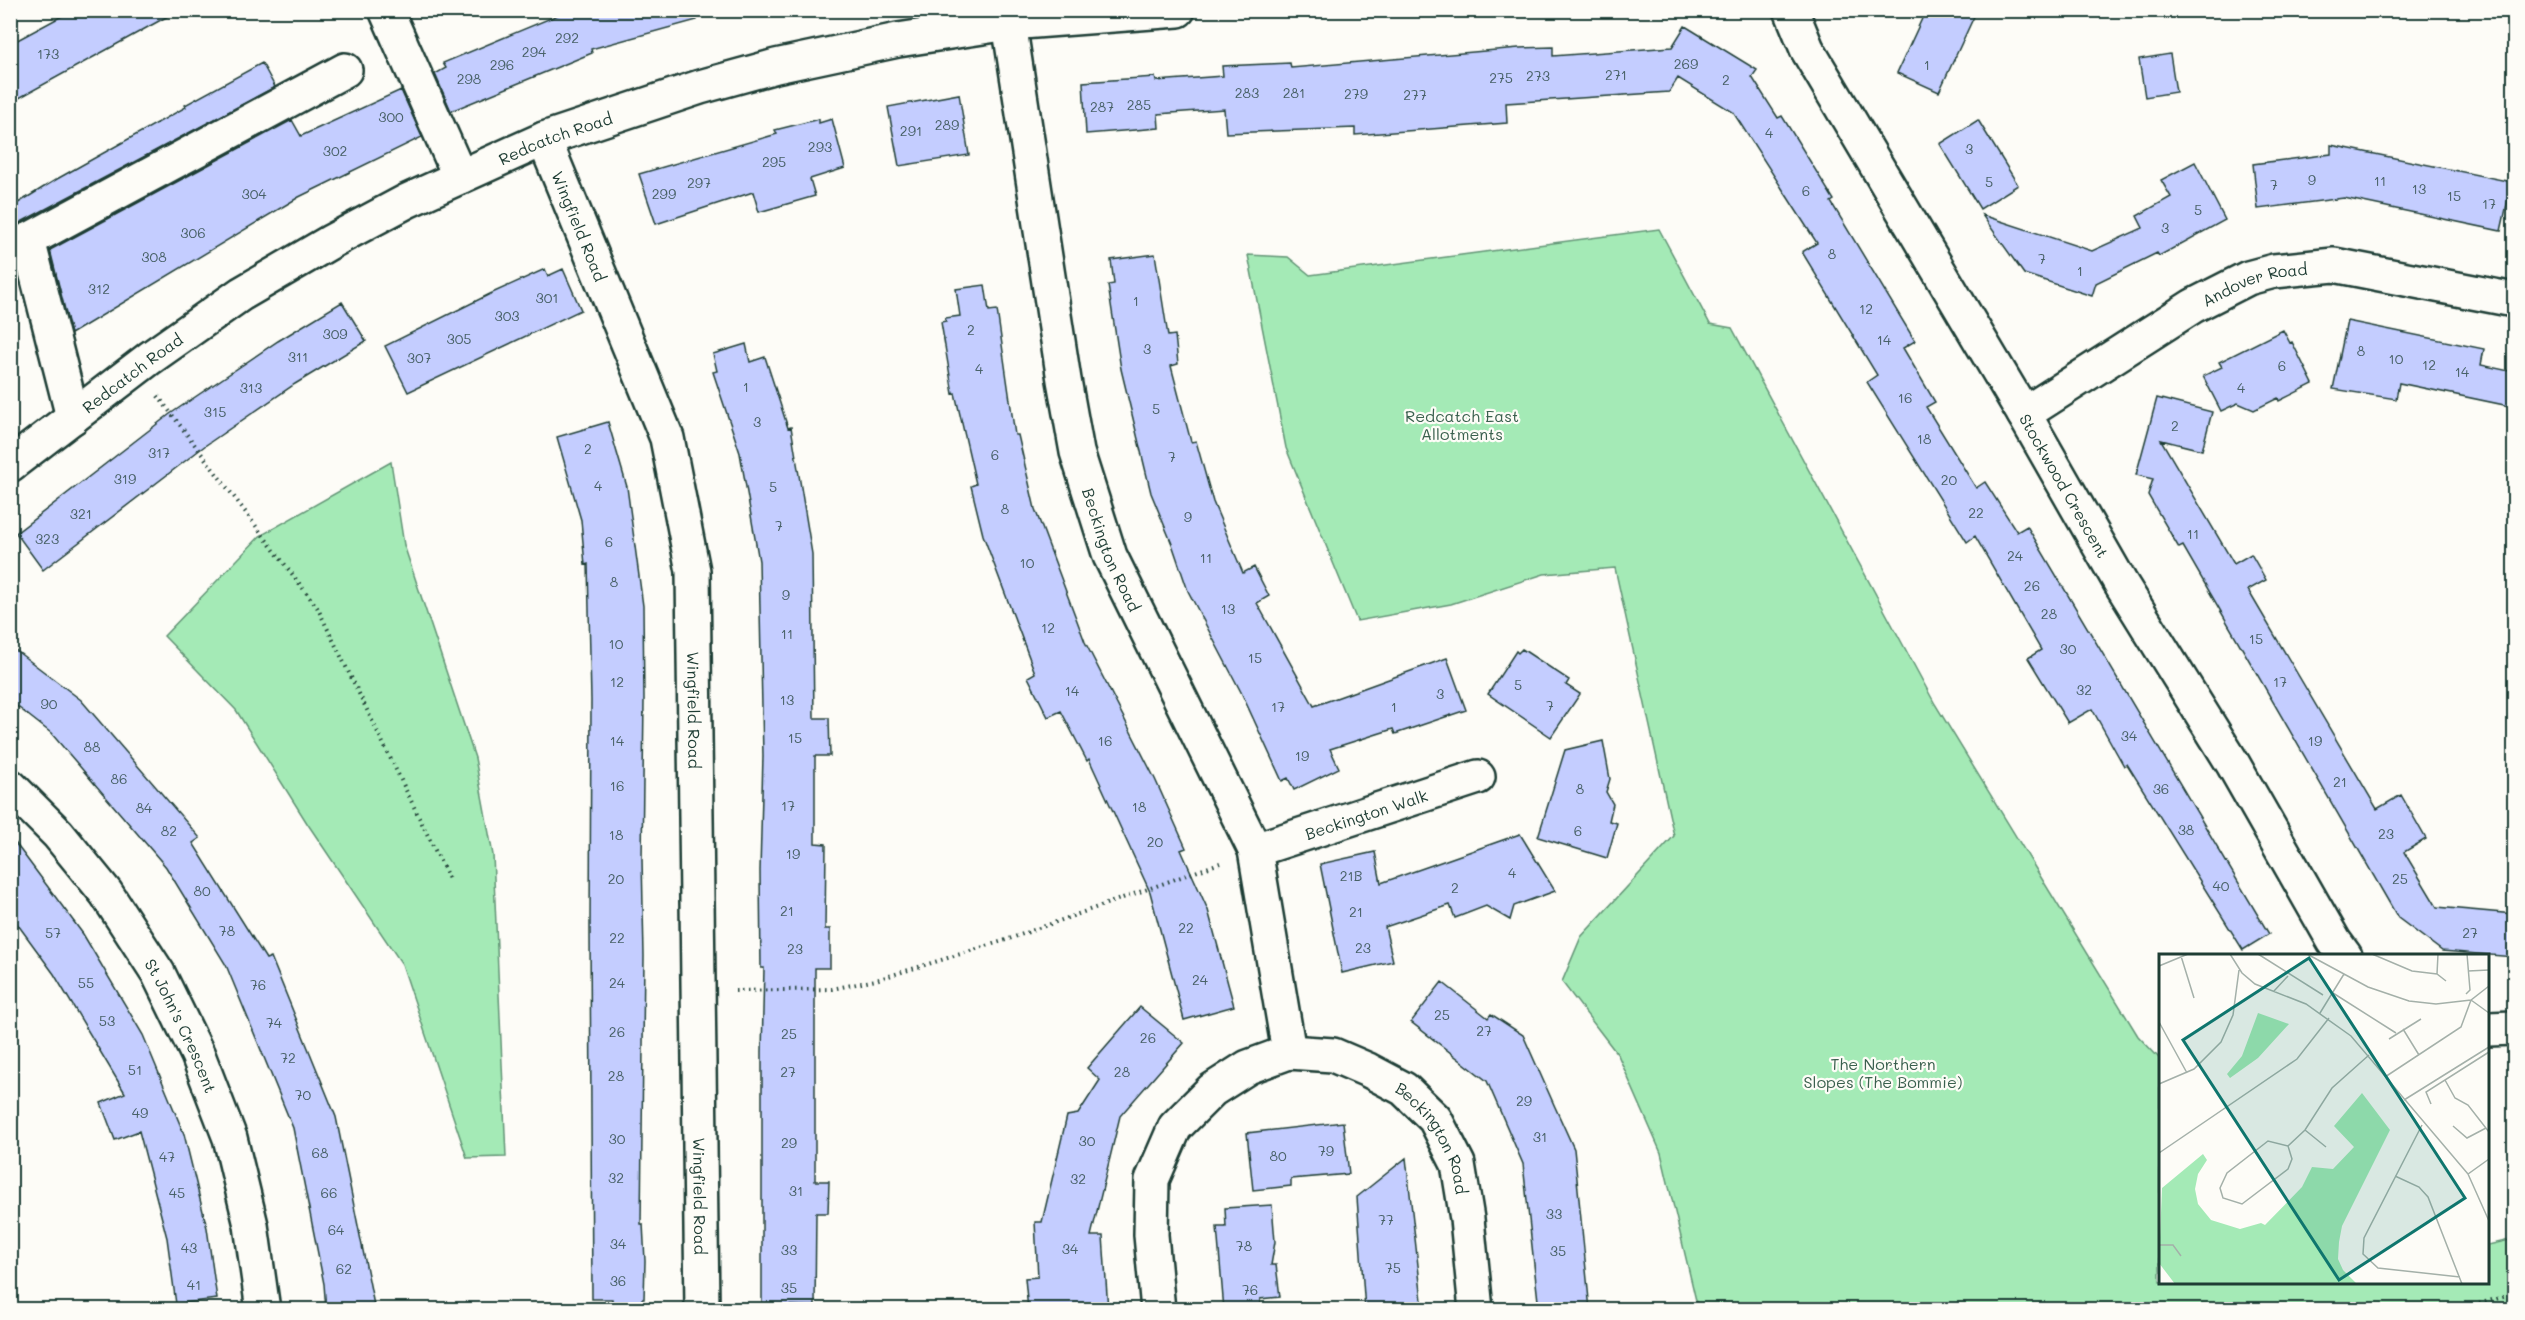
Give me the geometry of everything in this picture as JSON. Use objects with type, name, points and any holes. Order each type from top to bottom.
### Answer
[{"type":"street","points":[[386,10],[460,177]]},
{"type":"street","name":"Redcatch Road","points":[[10,465],[136,368],[241,294],[321,247],[407,201],[544,139],[700,87],[776,66],[897,40],[1009,23],[1178,10]]},
{"type":"street","name":"Stockwood Crescent","points":[[1791,10],[1807,49],[2024,414],[2120,582],[2233,764],[2344,954]]},
{"type":"street","name":"Beckington Road","points":[[1009,23],[1077,452],[1110,556],[1255,850],[1289,1052]]},
{"type":"street","points":[[73,417],[19,245],[345,70]]},
{"type":"street","name":"Wingfield Road","points":[[544,139],[667,438],[693,571],[702,1310]]},
{"type":"street","name":"Andover Road","points":[[2024,414],[2193,306],[2248,278],[2274,271],[2334,266],[2514,300]]},
{"type":"street","name":"Beckington Walk","points":[[1255,850],[1478,777]]},
{"type":"street","name":"St John's Crescent","points":[[10,786],[58,834],[106,893],[158,973],[198,1055],[230,1138],[251,1225],[263,1310]]},
{"type":"street","points":[[2489,1029],[2514,1028]]},
{"type":"street","name":"Beckington Road","points":[[1158,1310],[1151,1235],[1152,1180],[1175,1127],[1212,1090],[1248,1067],[1289,1052],[1333,1055],[1368,1070],[1404,1089],[1435,1119],[1458,1164],[1467,1219],[1476,1310]]},
{"type":"path","points":[[136,368],[317,607],[448,879]]},
{"type":"path","points":[[735,991],[832,989],[876,980],[1006,940],[1255,850]]},
{"type":"path","points":[[2456,1310],[2514,1294]]},
{"type":"green space","name":"The Northern Slopes (The Bommie)","points":[[1659,229],[1710,324],[1732,328],[1935,704],[2138,1036],[2159,1058],[2159,1284],[2489,1284],[2489,1245],[2514,1239],[2514,1309],[1698,1309],[1661,1153],[1618,1055],[1562,982],[1581,937],[1674,836],[1615,568],[1544,574],[1451,604],[1357,621],[1286,448],[1248,255],[1288,257],[1310,275]]},
{"type":"green space","points":[[391,462],[404,545],[475,758],[493,855],[506,1157],[467,1158],[402,964],[307,823],[236,710],[164,636],[260,536]]},
{"type":"building","points":[[73,10],[179,10],[10,103],[10,44]]},
{"type":"building","points":[[570,10],[696,10],[697,20],[591,49],[592,53],[451,111],[435,74],[446,68],[443,63]]},
{"type":"building","points":[[1926,10],[1977,10],[1939,92],[1897,73]]},
{"type":"building","points":[[1685,26],[1757,70],[1752,77],[1778,118],[1782,116],[1834,200],[1831,202],[1915,341],[1903,348],[1935,402],[1926,407],[1976,488],[1985,482],[2017,532],[2027,526],[2269,934],[2243,950],[2127,764],[2124,766],[2092,709],[2068,723],[2028,658],[2041,650],[1975,536],[1967,542],[1867,382],[1877,375],[1802,252],[1817,243],[1733,112],[1678,78],[1669,92],[1506,103],[1507,123],[1355,135],[1355,128],[1226,133],[1224,109],[1158,114],[1159,128],[1086,134],[1083,82],[1155,77],[1156,81],[1223,76],[1222,66],[1290,63],[1291,68],[1519,48],[1553,47],[1553,56],[1672,47]]},
{"type":"building","points":[[2170,54],[2176,92],[2145,97],[2139,59]]},
{"type":"building","points":[[262,63],[275,87],[10,228],[10,208],[186,107],[185,105]]},
{"type":"building","points":[[401,90],[422,137],[299,197],[71,334],[50,250],[292,120],[301,136]]},
{"type":"building","points":[[959,94],[969,155],[899,166],[888,107]]},
{"type":"building","points":[[819,119],[819,123],[832,119],[845,168],[810,179],[815,196],[759,212],[753,192],[656,224],[639,174],[777,134],[775,130]]},
{"type":"building","points":[[1978,120],[2018,185],[1980,209],[1940,144]]},
{"type":"building","points":[[2331,145],[2512,182],[2501,231],[2344,198],[2258,209],[2253,164],[2331,154]]},
{"type":"building","points":[[2195,162],[2225,220],[2159,256],[2157,253],[2096,283],[2092,296],[2024,274],[1982,215],[2092,251],[2143,228],[2137,216],[2171,197],[2161,180]]},
{"type":"building","points":[[1155,254],[1168,336],[1175,335],[1178,364],[1171,366],[1191,442],[1196,441],[1213,502],[1243,573],[1254,567],[1269,596],[1257,603],[1314,706],[1447,658],[1466,710],[1395,734],[1393,729],[1330,749],[1339,768],[1294,790],[1288,778],[1282,781],[1241,692],[1188,591],[1151,493],[1121,369],[1108,285],[1114,284],[1111,260]]},
{"type":"building","points":[[545,269],[548,276],[563,269],[581,310],[408,392],[385,346]]},
{"type":"building","points":[[985,285],[989,311],[997,310],[1015,435],[1018,435],[1035,509],[1085,642],[1155,779],[1186,848],[1181,850],[1208,910],[1234,1006],[1184,1020],[1150,892],[1089,759],[1087,761],[1061,711],[1048,717],[1028,677],[1035,673],[983,535],[971,486],[976,484],[955,393],[953,394],[941,322],[946,321],[945,318],[960,316],[956,289]]},
{"type":"building","points":[[342,302],[366,341],[295,384],[206,445],[43,570],[16,533],[170,414],[278,341]]},
{"type":"building","points":[[2347,321],[2484,349],[2481,365],[2514,372],[2514,407],[2399,383],[2396,399],[2333,389]]},
{"type":"building","points":[[2283,330],[2290,343],[2292,342],[2313,384],[2279,401],[2278,398],[2254,410],[2238,403],[2221,411],[2203,376],[2222,367],[2219,362]]},
{"type":"building","points":[[746,344],[750,362],[765,357],[788,428],[791,427],[812,554],[814,718],[829,718],[830,756],[815,756],[815,843],[826,844],[825,929],[830,929],[830,968],[815,968],[815,1181],[829,1181],[828,1213],[816,1213],[815,1306],[762,1305],[764,968],[761,968],[760,871],[763,756],[759,561],[740,453],[713,372],[717,371],[713,354]]},
{"type":"building","points":[[2157,398],[2212,412],[2202,450],[2161,440],[2234,564],[2251,554],[2266,580],[2248,590],[2377,809],[2401,795],[2426,839],[2404,852],[2437,907],[2514,914],[2514,957],[2442,951],[2398,918],[2183,546],[2179,548],[2148,495],[2153,479],[2136,475]]},
{"type":"building","points":[[608,422],[627,487],[643,606],[644,956],[641,1224],[643,1224],[645,1261],[644,1299],[642,1299],[641,1310],[612,1310],[612,1299],[592,1299],[591,700],[588,564],[585,565],[581,520],[557,437]]},
{"type":"building","points":[[10,646],[81,700],[200,838],[193,843],[266,959],[271,957],[336,1117],[375,1310],[326,1310],[324,1284],[293,1128],[226,965],[166,867],[51,733],[10,701]]},
{"type":"building","points":[[1522,649],[1569,680],[1566,685],[1580,694],[1551,737],[1488,694],[1516,651],[1518,653]]},
{"type":"building","points":[[1603,741],[1610,779],[1606,792],[1613,804],[1609,821],[1617,823],[1607,858],[1538,837],[1565,750]]},
{"type":"building","points":[[1520,834],[1555,891],[1514,906],[1510,920],[1486,906],[1455,918],[1450,905],[1385,927],[1393,961],[1342,973],[1320,864],[1375,852],[1381,883]]},
{"type":"building","points":[[10,836],[83,934],[143,1035],[184,1134],[207,1228],[217,1299],[176,1304],[167,1238],[139,1131],[115,1140],[101,1103],[125,1093],[54,974],[10,914]]},
{"type":"building","points":[[1442,982],[1488,1018],[1491,1014],[1523,1035],[1574,1149],[1590,1310],[1539,1310],[1523,1164],[1487,1081],[1411,1022]]},
{"type":"building","points":[[1140,1007],[1184,1043],[1120,1116],[1091,1236],[1103,1236],[1108,1310],[1028,1310],[1025,1278],[1038,1277],[1035,1222],[1042,1222],[1067,1116],[1078,1114],[1100,1080],[1087,1068]]},
{"type":"building","points":[[1343,1122],[1349,1174],[1291,1179],[1291,1186],[1253,1190],[1247,1133]]},
{"type":"building","points":[[1406,1158],[1423,1310],[1365,1310],[1357,1197]]},
{"type":"building","points":[[1272,1205],[1275,1242],[1271,1265],[1276,1265],[1280,1297],[1260,1299],[1261,1310],[1224,1310],[1217,1227],[1226,1227],[1225,1208]]},
{"type":"park label","name":"Redcatch East Allotments","points":[[1462,424]]}]
